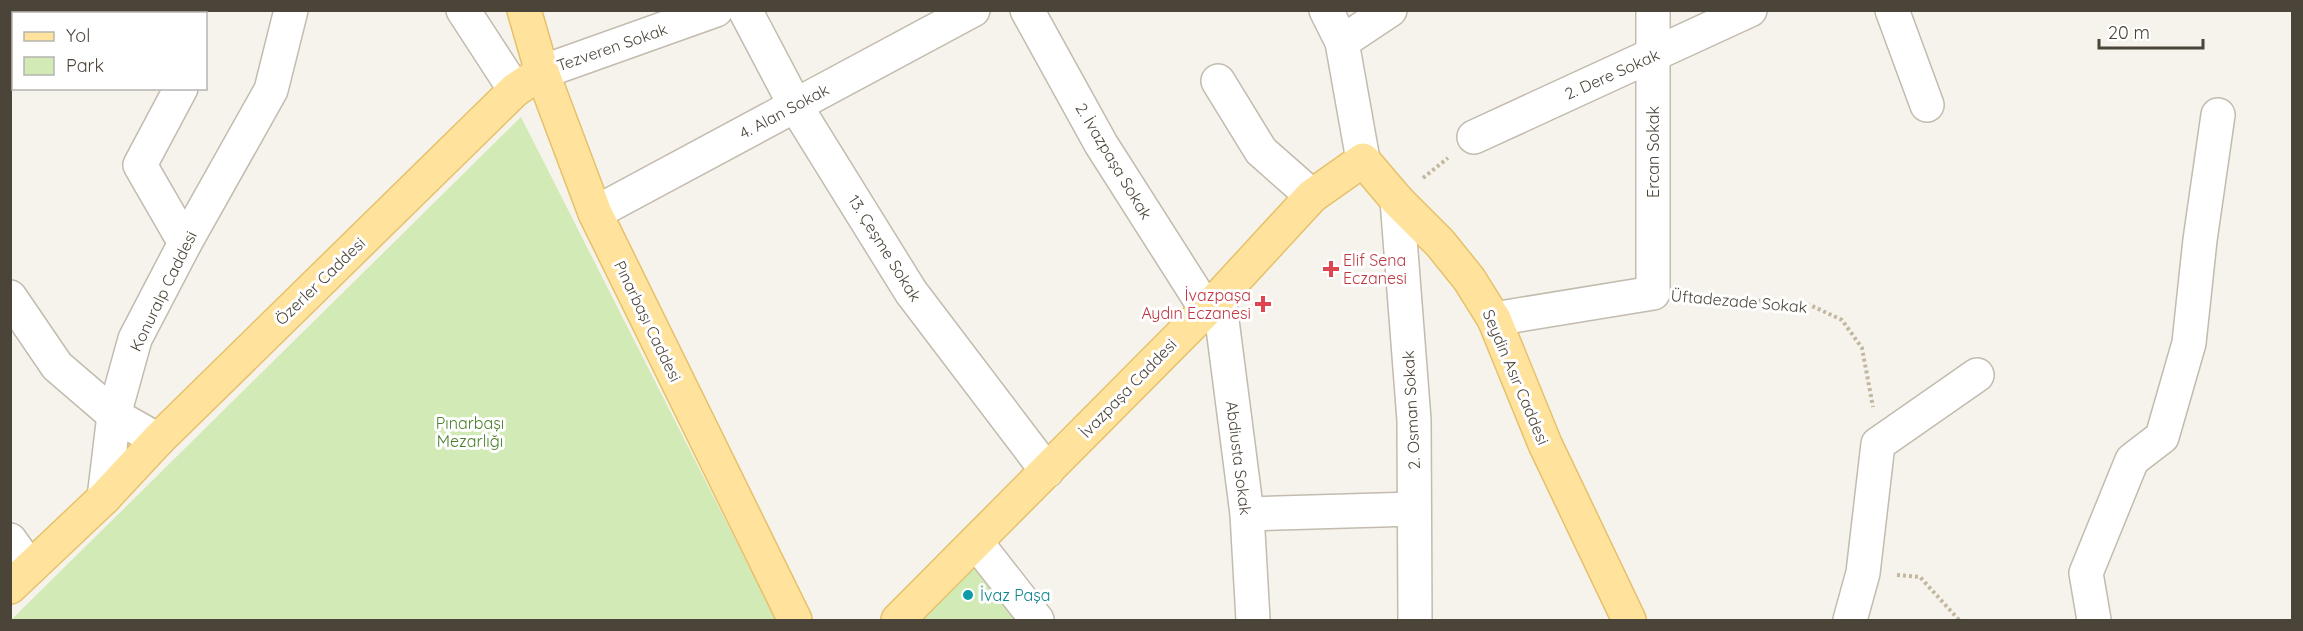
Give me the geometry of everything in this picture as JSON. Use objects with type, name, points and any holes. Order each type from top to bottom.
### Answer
[{"type":"main road","name":"Pınarbaşı Caddesi","points":[[524,10],[543,72],[595,213],[795,621]]},
{"type":"main road","name":"Özerler Caddesi","points":[[104,498],[158,440],[515,90],[543,72]]},
{"type":"main road","name":"İvazpaşa Caddesi","points":[[898,621],[1212,303],[1312,196],[1363,160]]},
{"type":"main road","name":"Seydin Asır Caddesi","points":[[1363,160],[1397,200],[1440,243],[1469,279],[1494,319],[1545,444],[1629,621]]},
{"type":"main road","points":[[20,578],[104,498]]},
{"type":"street","name":"Konuralp Caddesi","points":[[104,498],[114,415],[135,339],[185,243],[271,90],[291,10]]},
{"type":"street","points":[[463,10],[515,90]]},
{"type":"street","name":"Tezveren Sokak","points":[[543,72],[716,10]]},
{"type":"street","name":"13. Çeşme Sokak","points":[[745,10],[795,105],[911,292],[1047,471]]},
{"type":"street","name":"4. Alan Sokak","points":[[595,213],[973,10]]},
{"type":"street","name":"2. İvazpaşa Sokak","points":[[1027,10],[1101,144],[1212,303]]},
{"type":"street","points":[[1326,10],[1342,42],[1363,160]]},
{"type":"street","points":[[1342,42],[1390,10]]},
{"type":"street","name":"Ercan Sokak","points":[[1653,10],[1653,293]]},
{"type":"street","name":"2. Dere Sokak","points":[[1474,137],[1750,10]]},
{"type":"street","points":[[1892,10],[1927,105]]},
{"type":"street","points":[[1218,81],[1261,151],[1312,196]]},
{"type":"street","points":[[180,90],[140,165],[185,243]]},
{"type":"street","points":[[2094,621],[2086,573],[2132,460],[2162,437],[2189,343],[2200,240],[2218,115]]},
{"type":"street","name":"2. Osman Sokak","points":[[1397,200],[1414,420],[1415,621]]},
{"type":"street","points":[[1494,319],[1653,293]]},
{"type":"street","points":[[10,297],[57,366],[114,415],[158,440]]},
{"type":"street","name":"Abdiusta Sokak","points":[[1212,303],[1247,514],[1253,621]]},
{"type":"street","points":[[1850,621],[1863,573],[1878,444],[1977,375]]},
{"type":"street","points":[[1247,514],[1414,509]]},
{"type":"street","points":[[10,540],[20,578]]},
{"type":"street","points":[[976,542],[1037,621]]},
{"type":"path","points":[[1397,200],[1474,137]]},
{"type":"path","name":"Üftadezade Sokak","points":[[1653,293],[1810,305],[1842,320],[1862,348],[1878,444]]},
{"type":"path","points":[[1863,573],[1920,577],[1959,621]]},
{"type":"green space","name":"Pınarbaşı Mezarlığı","points":[[521,117],[776,620],[11,620]]},
{"type":"green space","points":[[976,542],[1028,608],[1013,620],[925,620],[913,606]]},
{"type":"place","name":"Elif Sena Eczanesi","points":[[1331,269]]},
{"type":"place","name":"İvazpaşa Aydın Eczanesi","points":[[1263,304]]},
{"type":"place","name":"İvaz Paşa","points":[[968,595]]}]
